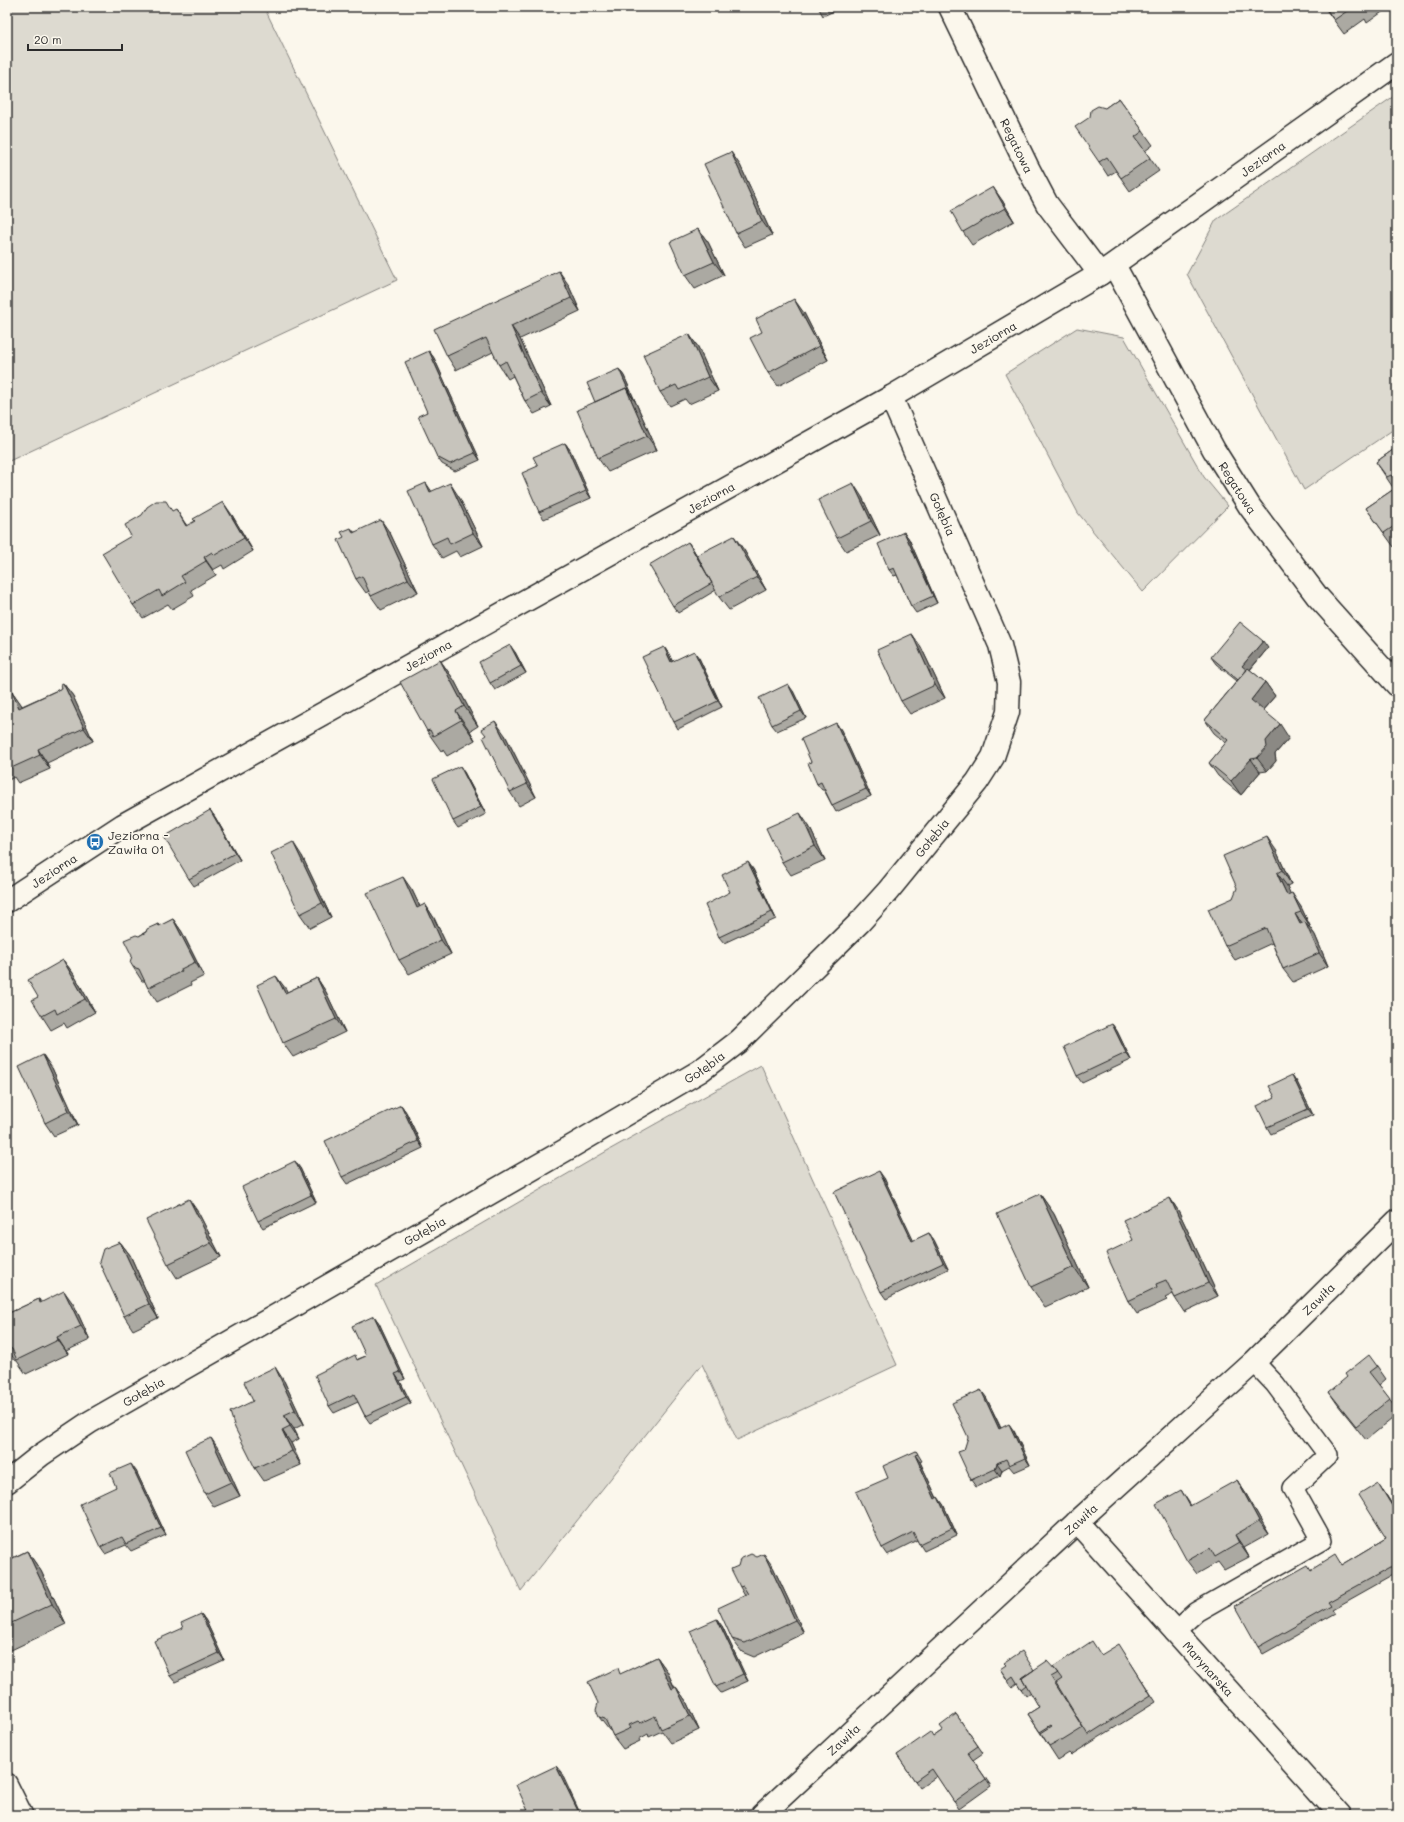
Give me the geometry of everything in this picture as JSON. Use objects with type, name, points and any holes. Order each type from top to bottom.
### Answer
[{"type":"street","name":"Regatowa","points":[[950,7],[1026,166],[1047,204],[1107,270],[1214,450],[1250,507],[1317,596],[1397,685]]},
{"type":"street","name":"Jeziorna","points":[[7,901],[123,825],[890,397],[1107,270],[1397,63]]},
{"type":"street","name":"Gołębia","points":[[7,1482],[41,1455],[90,1422],[569,1148],[700,1071],[738,1040],[792,990],[860,923],[977,782],[993,757],[1008,712],[1009,682],[1000,645],[890,397]]},
{"type":"street","name":"Zawiła","points":[[762,1815],[1077,1522],[1254,1362],[1397,1221]]},
{"type":"street","name":"Marynarska","points":[[1077,1522],[1174,1632],[1340,1815]]},
{"type":"lane","points":[[1174,1632],[1196,1612],[1322,1540],[1293,1488],[1328,1455],[1275,1384],[1254,1362]]},
{"type":"lane","points":[[7,1783],[23,1815]]},
{"type":"shaded area","points":[[7,7],[264,7],[397,280],[7,462]]},
{"type":"shaded area","points":[[1397,94],[1397,427],[1304,490],[1187,274],[1216,220]]},
{"type":"shaded area","points":[[1077,328],[1124,337],[1204,477],[1228,506],[1143,592],[1078,513],[1005,374]]},
{"type":"shaded area","points":[[761,1065],[897,1365],[737,1440],[702,1364],[521,1591],[376,1285],[607,1151]]},
{"type":"building","points":[[1325,7],[1353,7],[1334,20]]},
{"type":"building","points":[[1119,98],[1143,131],[1135,137],[1150,158],[1121,178],[1107,157],[1099,162],[1075,127],[1090,117],[1091,110],[1098,106],[1105,108]]},
{"type":"building","points":[[731,152],[762,221],[736,233],[704,164]]},
{"type":"building","points":[[993,187],[1005,208],[963,232],[951,211]]},
{"type":"building","points":[[698,229],[714,262],[685,275],[670,242]]},
{"type":"building","points":[[559,271],[571,298],[511,326],[541,393],[525,401],[506,361],[499,365],[486,338],[447,356],[434,329]]},
{"type":"building","points":[[794,299],[819,346],[768,373],[750,338],[762,332],[756,319]]},
{"type":"building","points":[[689,334],[708,377],[679,390],[676,385],[660,392],[643,355]]},
{"type":"building","points":[[429,351],[475,453],[450,464],[437,457],[418,416],[427,412],[405,362]]},
{"type":"building","points":[[619,369],[630,394],[626,388],[595,402],[587,383]]},
{"type":"building","points":[[626,388],[647,436],[598,458],[577,410]]},
{"type":"building","points":[[565,443],[586,491],[539,512],[522,473],[538,466],[533,457]]},
{"type":"building","points":[[1397,447],[1397,524],[1384,533],[1366,508],[1394,489],[1395,481],[1391,475],[1387,477],[1376,462]]},
{"type":"building","points":[[426,483],[430,492],[450,483],[473,533],[450,544],[447,537],[432,544],[408,491]]},
{"type":"building","points":[[853,483],[871,521],[837,538],[818,500]]},
{"type":"building","points":[[156,501],[166,501],[172,511],[176,509],[186,526],[195,521],[193,519],[223,502],[244,538],[215,555],[212,552],[204,557],[206,561],[181,576],[185,582],[162,596],[159,590],[133,605],[102,553],[131,536],[125,525],[142,515],[147,507]]},
{"type":"building","points":[[381,520],[408,579],[371,596],[362,576],[356,579],[338,540],[344,537],[341,532],[351,528],[353,533]]},
{"type":"building","points":[[904,532],[933,596],[911,606],[894,568],[889,570],[878,544]]},
{"type":"building","points":[[734,536],[757,577],[719,597],[697,555]]},
{"type":"building","points":[[688,542],[712,583],[673,606],[649,565]]},
{"type":"building","points":[[1240,622],[1263,641],[1242,666],[1247,670],[1238,680],[1211,657]]},
{"type":"building","points":[[912,634],[935,685],[901,701],[877,650]]},
{"type":"building","points":[[510,645],[521,666],[490,683],[479,662]]},
{"type":"building","points":[[664,647],[671,662],[694,651],[718,701],[674,722],[642,657]]},
{"type":"building","points":[[440,660],[464,706],[456,711],[461,720],[433,736],[430,730],[427,731],[400,682]]},
{"type":"building","points":[[1248,668],[1265,682],[1251,700],[1280,724],[1266,741],[1267,747],[1257,758],[1251,759],[1231,781],[1209,763],[1228,740],[1205,720]]},
{"type":"building","points":[[63,683],[84,728],[38,749],[40,755],[9,769],[7,765],[7,692],[11,690],[19,708],[62,688],[61,684]]},
{"type":"building","points":[[788,684],[801,711],[772,725],[759,698]]},
{"type":"building","points":[[495,721],[527,784],[510,792],[483,737],[486,735],[481,729]]},
{"type":"building","points":[[836,723],[866,789],[832,805],[821,782],[817,784],[808,763],[811,762],[801,739]]},
{"type":"building","points":[[460,766],[481,807],[453,821],[433,779]]},
{"type":"building","points":[[210,810],[235,853],[189,879],[164,837]]},
{"type":"building","points":[[800,813],[815,846],[782,862],[766,828]]},
{"type":"building","points":[[1267,837],[1282,870],[1277,873],[1278,876],[1287,895],[1292,893],[1301,912],[1295,914],[1300,924],[1305,922],[1319,953],[1283,969],[1266,928],[1225,946],[1208,909],[1233,898],[1237,888],[1223,856]]},
{"type":"building","points":[[293,842],[322,903],[300,914],[271,853]]},
{"type":"building","points":[[748,862],[772,912],[719,937],[705,905],[730,892],[722,875]]},
{"type":"building","points":[[403,877],[417,908],[425,904],[441,940],[399,960],[367,893]]},
{"type":"building","points":[[173,919],[195,962],[181,969],[182,971],[148,988],[139,969],[133,967],[130,962],[132,956],[124,940],[136,935],[139,936],[146,932],[147,929],[158,924],[159,926]]},
{"type":"building","points":[[63,960],[85,999],[57,1014],[55,1009],[42,1016],[32,1000],[38,997],[28,980]]},
{"type":"building","points":[[276,976],[285,993],[317,978],[336,1019],[283,1043],[257,985]]},
{"type":"building","points":[[1112,1024],[1126,1053],[1077,1076],[1064,1047]]},
{"type":"building","points":[[43,1055],[69,1111],[45,1123],[19,1067]]},
{"type":"building","points":[[1292,1075],[1308,1109],[1267,1127],[1257,1106],[1275,1097],[1269,1086]]},
{"type":"building","points":[[401,1105],[418,1141],[342,1177],[325,1141]]},
{"type":"building","points":[[295,1161],[311,1195],[258,1221],[242,1187]]},
{"type":"building","points":[[879,1171],[912,1241],[929,1233],[943,1263],[881,1292],[834,1192]]},
{"type":"building","points":[[1040,1194],[1074,1267],[1031,1287],[997,1214]]},
{"type":"building","points":[[1170,1198],[1208,1283],[1175,1298],[1166,1280],[1156,1284],[1157,1287],[1128,1301],[1106,1253],[1133,1240],[1123,1220]]},
{"type":"building","points":[[189,1199],[211,1243],[168,1264],[146,1220]]},
{"type":"building","points":[[120,1242],[149,1304],[124,1316],[99,1262],[103,1249]]},
{"type":"building","points":[[64,1291],[81,1326],[57,1337],[58,1340],[17,1360],[12,1349],[7,1347],[7,1314],[39,1299],[40,1303]]},
{"type":"building","points":[[374,1316],[400,1372],[395,1374],[406,1397],[365,1416],[354,1394],[329,1406],[315,1375],[355,1355],[357,1360],[366,1356],[352,1326]]},
{"type":"building","points":[[1369,1355],[1377,1366],[1369,1372],[1390,1399],[1356,1426],[1329,1392],[1347,1377],[1345,1374]]},
{"type":"building","points":[[275,1367],[295,1410],[284,1415],[290,1426],[282,1430],[292,1451],[255,1468],[235,1428],[230,1412],[253,1401],[244,1382]]},
{"type":"building","points":[[981,1390],[999,1429],[1009,1424],[1025,1458],[1009,1465],[1006,1459],[997,1463],[995,1469],[971,1480],[958,1452],[964,1450],[968,1437],[952,1403]]},
{"type":"building","points":[[211,1438],[231,1482],[205,1494],[185,1450]]},
{"type":"building","points":[[916,1451],[918,1454],[915,1455],[935,1499],[938,1497],[952,1528],[919,1544],[913,1532],[882,1548],[856,1492],[888,1478],[883,1466]]},
{"type":"building","points":[[131,1464],[161,1528],[126,1544],[122,1537],[100,1547],[80,1504],[116,1487],[110,1473]]},
{"type":"building","points":[[1237,1480],[1259,1521],[1235,1535],[1239,1543],[1215,1557],[1210,1548],[1187,1561],[1156,1504],[1181,1490],[1190,1506]]},
{"type":"building","points":[[1378,1483],[1397,1514],[1397,1564],[1328,1602],[1331,1606],[1258,1647],[1235,1606],[1308,1565],[1311,1570],[1335,1555],[1341,1565],[1386,1538],[1359,1495]]},
{"type":"building","points":[[27,1551],[52,1604],[7,1625],[7,1556],[9,1560]]},
{"type":"building","points":[[751,1554],[757,1557],[764,1554],[795,1620],[745,1643],[732,1639],[718,1608],[748,1594],[743,1586],[740,1587],[731,1569],[738,1566],[740,1559]]},
{"type":"building","points":[[201,1614],[219,1653],[170,1676],[154,1641],[183,1628],[181,1623]]},
{"type":"building","points":[[717,1619],[743,1674],[716,1687],[690,1631]]},
{"type":"building","points":[[1092,1641],[1101,1655],[1119,1644],[1151,1695],[1088,1735],[1056,1683],[1062,1679],[1053,1667]]},
{"type":"building","points":[[1022,1651],[1034,1670],[1022,1678],[1026,1685],[1021,1689],[1013,1676],[1008,1680],[1000,1669],[1006,1665],[1004,1663]]},
{"type":"building","points":[[657,1657],[672,1689],[676,1687],[690,1716],[661,1729],[655,1716],[640,1723],[638,1721],[629,1725],[631,1728],[613,1736],[605,1719],[599,1717],[596,1710],[598,1703],[588,1682],[618,1668],[620,1674]]},
{"type":"building","points":[[1047,1661],[1058,1673],[1051,1677],[1083,1728],[1062,1741],[1060,1740],[1049,1746],[1041,1733],[1052,1726],[1051,1725],[1040,1732],[1028,1714],[1039,1707],[1022,1678]]},
{"type":"building","points":[[956,1714],[978,1746],[968,1753],[986,1779],[954,1802],[932,1769],[915,1781],[897,1755],[930,1732],[933,1737],[943,1730],[940,1726]]},
{"type":"building","points":[[556,1766],[580,1815],[525,1815],[529,1813],[516,1785]]},
{"type":"place","name":"Jeziorna - Zawiła 01","points":[[95,842]]}]
